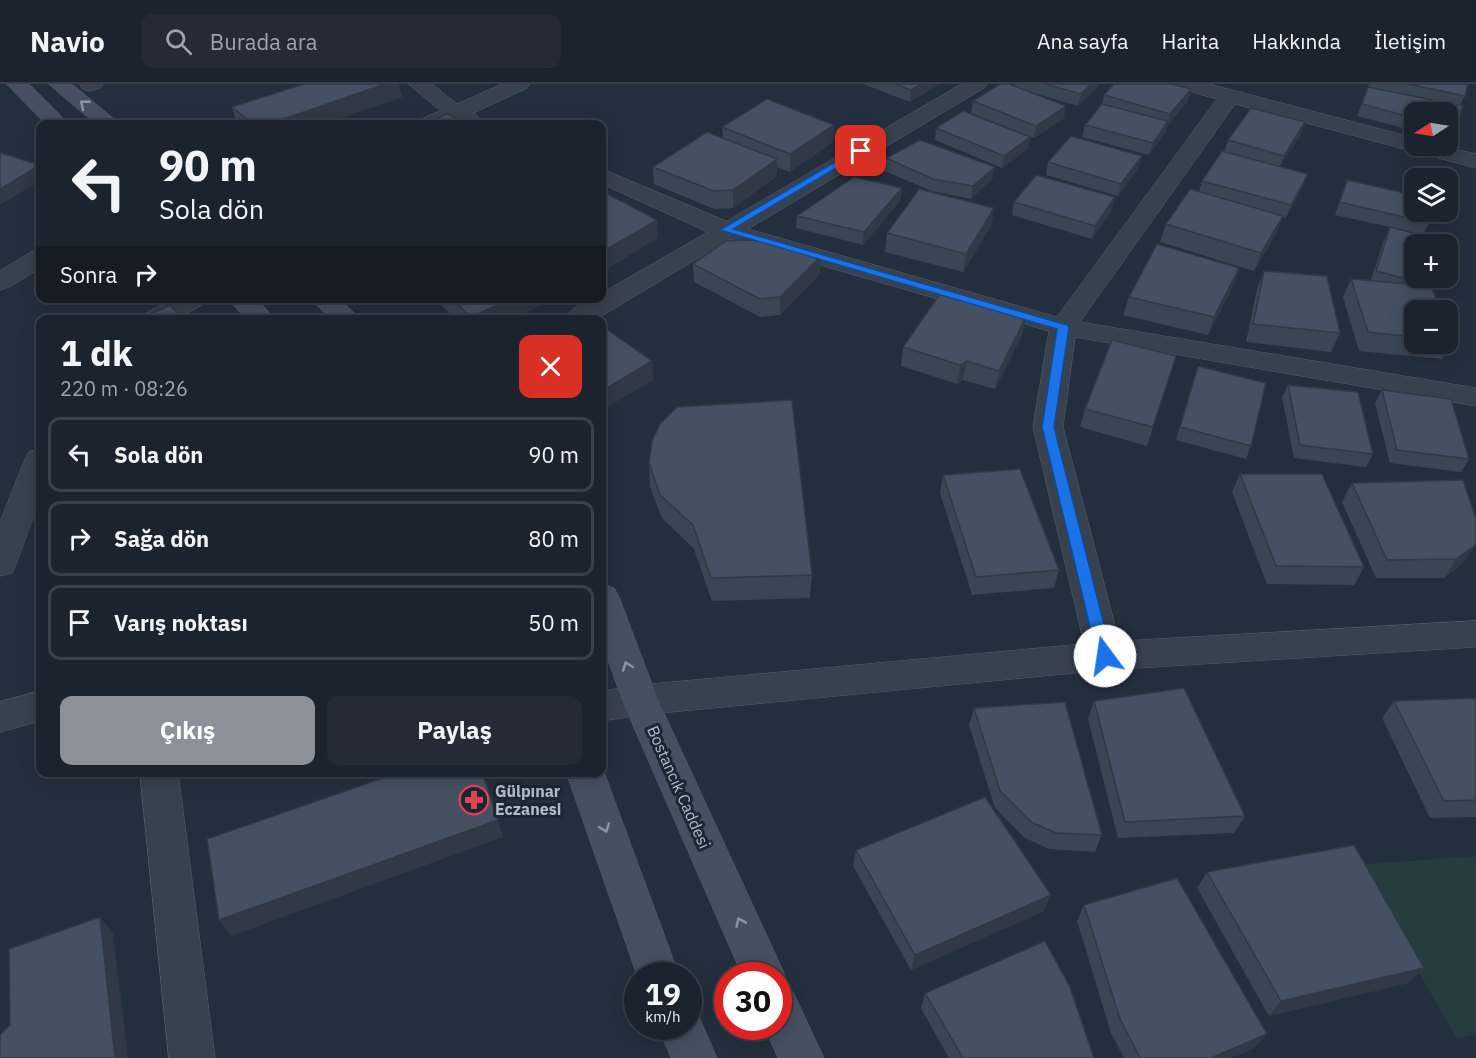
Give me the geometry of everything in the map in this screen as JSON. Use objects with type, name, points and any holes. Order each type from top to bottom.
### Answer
[{"type":"main road","points":[[59,84],[104,120]]},
{"type":"main road","points":[[90,84],[127,120]]},
{"type":"main road","points":[[12,93],[52,120]]},
{"type":"main road","points":[[12,93],[36,122]]},
{"type":"main road","points":[[246,303],[258,315]]},
{"type":"main road","points":[[329,303],[342,315]]},
{"type":"main road","name":"Bostancık Caddesi","points":[[606,608],[640,700],[758,962]]},
{"type":"main road","points":[[587,777],[653,962]]},
{"type":"main road","points":[[792,1038],[801,1058]]},
{"type":"main road","points":[[686,1040],[694,1058]]},
{"type":"street","points":[[419,84],[455,113],[472,120]]},
{"type":"street","points":[[438,120],[520,84]]},
{"type":"street","points":[[606,301],[977,84]]},
{"type":"street","points":[[1185,84],[1404,142]]},
{"type":"street","points":[[1105,656],[1048,427],[1063,327],[1230,96]]},
{"type":"street","points":[[1457,156],[1476,161]]},
{"type":"street","points":[[606,178],[725,230],[1063,327],[1476,397]]},
{"type":"street","points":[[5,274],[36,258]]},
{"type":"street","points":[[163,315],[186,303]]},
{"type":"street","points":[[582,315],[603,303]]},
{"type":"street","points":[[0,564],[36,470]]},
{"type":"street","points":[[606,705],[640,700],[1105,656],[1476,634]]},
{"type":"street","points":[[0,717],[36,707]]},
{"type":"street","points":[[160,777],[192,1058]]},
{"type":"green space","points":[[1476,856],[1476,1034],[1457,1038],[1356,865]]},
{"type":"building","points":[[304,84],[385,84],[281,120],[248,120],[232,107]]},
{"type":"building","points":[[895,84],[921,84],[911,90]]},
{"type":"building","points":[[1000,84],[1009,84],[1066,106],[1036,126],[973,101]]},
{"type":"building","points":[[1045,84],[1091,84],[1081,94]]},
{"type":"building","points":[[1114,84],[1172,84],[1191,89],[1170,114],[1104,95]]},
{"type":"building","points":[[1408,84],[1468,84],[1465,96]]},
{"type":"building","points":[[1368,87],[1443,102],[1404,102],[1404,115],[1362,104]]},
{"type":"building","points":[[767,99],[834,125],[790,154],[722,127]]},
{"type":"building","points":[[1102,104],[1168,121],[1153,143],[1085,125]]},
{"type":"building","points":[[1458,105],[1463,106],[1458,120]]},
{"type":"building","points":[[1251,108],[1305,122],[1284,156],[1228,140]]},
{"type":"building","points":[[963,111],[1030,137],[1004,156],[936,128]]},
{"type":"building","points":[[447,114],[460,120],[433,120]]},
{"type":"building","points":[[707,132],[777,159],[733,190],[714,191],[653,167]]},
{"type":"building","points":[[1071,136],[1142,156],[1121,184],[1048,162]]},
{"type":"building","points":[[920,140],[995,167],[973,186],[933,179],[886,158]]},
{"type":"building","points":[[1222,151],[1308,174],[1291,205],[1202,181]]},
{"type":"building","points":[[0,153],[36,164],[36,167],[0,189]]},
{"type":"building","points":[[1036,175],[1115,197],[1095,226],[1014,202]]},
{"type":"building","points":[[854,177],[902,188],[864,232],[797,216]]},
{"type":"building","points":[[1347,180],[1404,193],[1404,217],[1340,202]]},
{"type":"building","points":[[919,189],[994,208],[966,254],[887,233]]},
{"type":"building","points":[[1190,189],[1283,216],[1261,253],[1166,224]]},
{"type":"building","points":[[606,193],[657,220],[606,250]]},
{"type":"building","points":[[1390,227],[1418,234],[1404,234],[1404,278],[1376,271]]},
{"type":"building","points":[[751,240],[786,244],[821,256],[780,297],[760,299],[693,264],[726,241]]},
{"type":"building","points":[[1157,244],[1239,268],[1214,317],[1129,297]]},
{"type":"building","points":[[1264,271],[1327,276],[1340,333],[1253,324]]},
{"type":"building","points":[[1351,279],[1404,284],[1404,288],[1432,288],[1437,300],[1404,300],[1404,336],[1368,332]]},
{"type":"building","points":[[942,291],[1026,317],[999,371],[967,361],[960,365],[903,347]]},
{"type":"building","points":[[456,303],[502,303],[475,315],[469,315]]},
{"type":"building","points":[[170,305],[179,315],[149,315]]},
{"type":"building","points":[[606,329],[652,361],[606,389]]},
{"type":"building","points":[[1112,340],[1176,356],[1153,427],[1085,409]]},
{"type":"building","points":[[1198,366],[1266,383],[1251,446],[1180,427]]},
{"type":"building","points":[[1288,385],[1358,392],[1373,454],[1300,445]]},
{"type":"building","points":[[1382,390],[1451,399],[1469,459],[1397,450]]},
{"type":"building","points":[[792,400],[812,575],[711,578],[693,525],[660,495],[649,463],[652,441],[660,424],[677,407]]},
{"type":"building","points":[[1020,469],[1059,570],[976,577],[943,475]]},
{"type":"building","points":[[1240,474],[1322,474],[1364,567],[1276,566]]},
{"type":"building","points":[[1463,480],[1476,519],[1476,545],[1456,559],[1387,560],[1352,483]]},
{"type":"building","points":[[1184,688],[1245,816],[1125,822],[1094,701]]},
{"type":"building","points":[[1476,698],[1476,800],[1444,801],[1394,701]]},
{"type":"building","points":[[1065,702],[1102,835],[1056,833],[1031,822],[1000,791],[974,708]]},
{"type":"building","points":[[386,777],[484,777],[498,820],[219,920],[207,839]]},
{"type":"building","points":[[985,797],[1051,895],[915,955],[856,850]]},
{"type":"building","points":[[1354,845],[1424,968],[1281,1001],[1207,872]]},
{"type":"building","points":[[1177,878],[1267,1034],[1211,1058],[1140,1058],[1120,1019],[1084,905]]},
{"type":"building","points":[[100,917],[115,1058],[0,1058],[0,1035],[10,1025],[9,949]]},
{"type":"building","points":[[1045,941],[1070,987],[1094,1058],[963,1058],[925,993]]},
{"type":"place","name":"Gülpınar Eczanesi","points":[[474,800]]},
{"type":"route","points":[[861,151],[725,230],[1063,327],[1048,427],[1105,656]]}]
